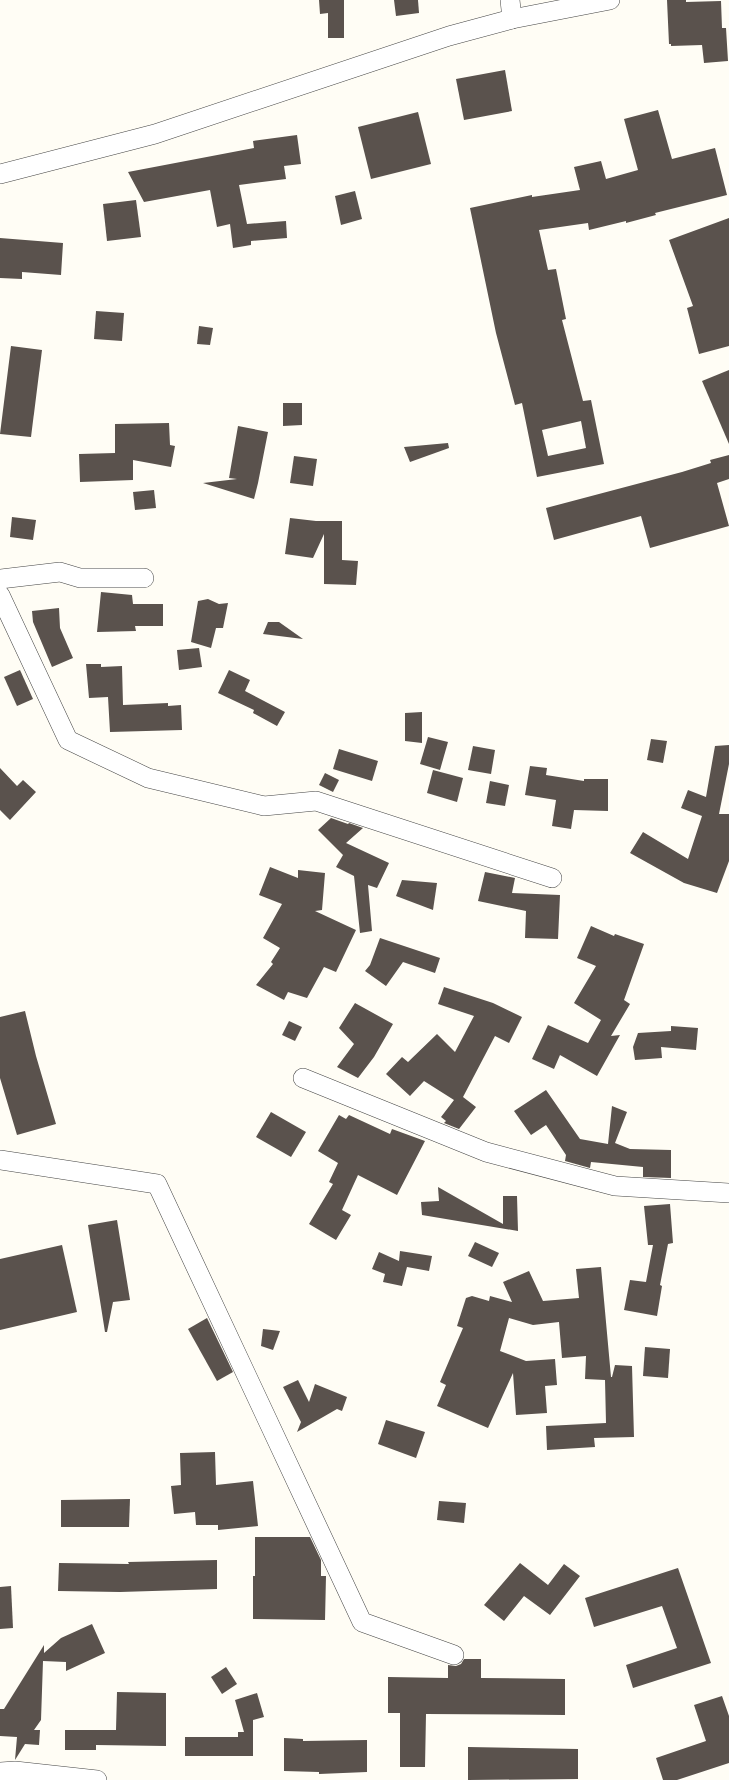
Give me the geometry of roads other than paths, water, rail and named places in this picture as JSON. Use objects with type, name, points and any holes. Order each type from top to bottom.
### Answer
[{"type":"street","points":[[510,0],[512,19]]},
{"type":"street","points":[[0,174],[155,134],[449,36],[512,19],[610,0]]},
{"type":"street","points":[[0,579],[60,572],[80,578],[144,578]]},
{"type":"street","points":[[0,595],[68,740],[148,778],[264,806],[316,801],[552,878]]},
{"type":"street","points":[[303,1078],[486,1152],[615,1186],[729,1193]]},
{"type":"street","points":[[0,1160],[157,1184],[362,1622],[454,1655]]},
{"type":"street","points":[[0,1772],[15,1771],[97,1780]]}]
